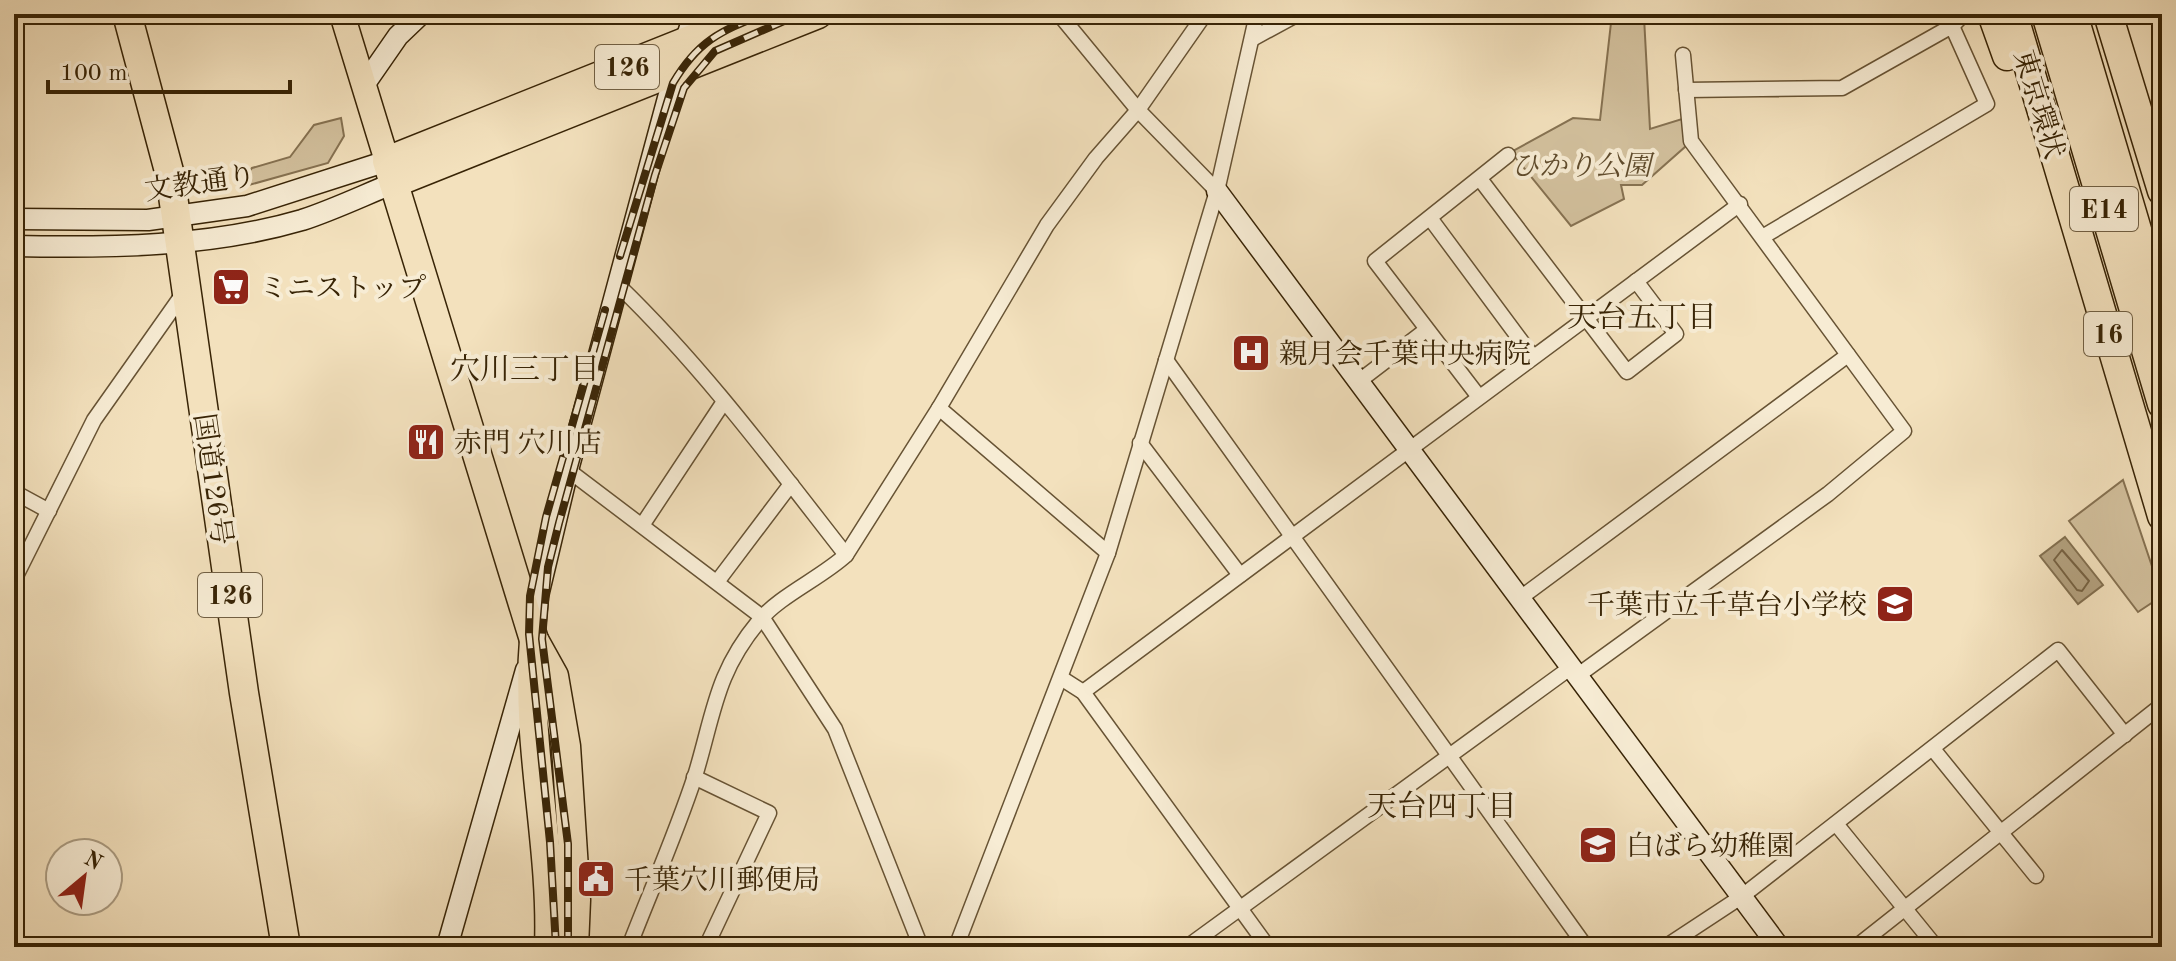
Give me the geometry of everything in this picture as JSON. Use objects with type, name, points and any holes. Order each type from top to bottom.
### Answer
[{"type":"highway","name":"国道126号","points":[[127,14],[161,133],[187,288],[244,693],[286,947]]},
{"type":"highway","name":"126","points":[[683,55],[755,14]]},
{"type":"highway","name":"126","points":[[391,172],[683,55],[818,14]]},
{"type":"highway","points":[[1992,14],[2034,132],[2054,151]]},
{"type":"highway","name":"東京環状","points":[[2013,14],[2162,516]]},
{"type":"highway","name":"E14","points":[[2046,14],[2162,404]]},
{"type":"highway","name":"E14","points":[[2073,14],[2162,314]]},
{"type":"highway","points":[[2108,14],[2162,191]]},
{"type":"highway","points":[[2127,14],[2134,97]]},
{"type":"highway","points":[[391,172],[534,640],[554,676],[566,746],[576,900],[574,947]]},
{"type":"highway","points":[[534,640],[529,692],[547,871],[549,947]]},
{"type":"main road","points":[[342,14],[391,172]]},
{"type":"street","points":[[364,85],[398,36],[421,14]]},
{"type":"street","points":[[447,947],[534,640],[538,596],[568,470],[668,98],[694,14]]},
{"type":"street","points":[[1059,14],[1138,110],[1217,191],[1779,947]]},
{"type":"street","points":[[629,947],[694,777],[729,660],[762,617],[830,570],[846,555],[939,408],[1047,225],[1096,158],[1138,110],[1205,14]]},
{"type":"street","points":[[956,947],[1108,553],[1217,191],[1257,14]]},
{"type":"street","points":[[1252,39],[1298,14]]},
{"type":"street","points":[[1686,90],[1842,88],[1952,26],[1964,14]]},
{"type":"street","points":[[1764,236],[1987,104],[1952,26]]},
{"type":"street","points":[[1187,947],[1449,756],[1828,494],[1904,431],[1764,236],[1691,141],[1683,55]]},
{"type":"street","points":[[1479,397],[1375,261],[1508,155]]},
{"type":"street","name":"文教通り","points":[[58,247],[177,229],[304,219],[391,172]]},
{"type":"street","name":"文教通り","points":[[14,219],[148,220],[177,229],[247,206],[391,172]]},
{"type":"street","points":[[1480,179],[1627,372],[1676,334],[1636,281]]},
{"type":"street","points":[[1083,692],[1740,204]]},
{"type":"street","points":[[1430,218],[1533,357]]},
{"type":"street","points":[[14,246],[58,247]]},
{"type":"street","points":[[14,258],[58,247]]},
{"type":"street","points":[[619,286],[651,317],[791,484],[846,555]]},
{"type":"street","points":[[14,580],[94,420],[187,288]]},
{"type":"street","points":[[1358,382],[1426,330]]},
{"type":"street","points":[[1519,599],[1848,355]]},
{"type":"street","points":[[1166,360],[1586,947]]},
{"type":"street","points":[[643,524],[723,403]]},
{"type":"street","points":[[939,408],[1108,553]]},
{"type":"street","points":[[1140,443],[1240,575]]},
{"type":"street","points":[[568,470],[762,617],[835,729],[921,947]]},
{"type":"street","points":[[717,582],[791,484]]},
{"type":"street","points":[[14,492],[49,511]]},
{"type":"street","points":[[1665,947],[1741,897],[1837,825],[2058,650],[2125,735]]},
{"type":"street","points":[[1061,678],[1083,692],[1268,947]]},
{"type":"street","points":[[1856,947],[2162,705]]},
{"type":"street","points":[[1933,749],[2036,876]]},
{"type":"street","points":[[694,777],[769,813],[706,947]]},
{"type":"street","points":[[1837,825],[1936,947]]},
{"type":"street","points":[[14,941],[18,947]]},
{"type":"green space","name":"ひかり公園","points":[[1612,14],[1644,17],[1650,129],[1682,119],[1686,146],[1642,185],[1621,185],[1624,199],[1571,226],[1511,152],[1573,118],[1600,120]]},
{"type":"green space","points":[[341,118],[344,136],[328,163],[249,185],[247,174],[252,168],[290,157],[314,125]]},
{"type":"green space","points":[[2123,480],[2162,596],[2138,612],[2069,521]]},
{"type":"water","points":[[2065,537],[2103,585],[2078,604],[2040,556]]},
{"type":"railway","points":[[620,256],[673,83],[701,47],[734,26],[763,14]]},
{"type":"railway","points":[[568,947],[568,844],[542,639],[548,567],[655,175],[684,88],[715,51],[800,14]]},
{"type":"railway","points":[[556,947],[550,842],[529,634],[530,596],[546,517],[605,310]]},
{"type":"place","name":"ミニストップ","points":[[231,287]]},
{"type":"place","name":"親月会千葉中央病院","points":[[1251,353]]},
{"type":"place","name":"赤門 穴川店","points":[[426,442]]},
{"type":"place","name":"千葉市立千草台小学校","points":[[1895,604]]},
{"type":"place","name":"白ばら幼稚園","points":[[1598,845]]},
{"type":"place","name":"千葉穴川郵便局","points":[[596,879]]},
{"type":"district","name":"天台五丁目","points":[[1642,317]]},
{"type":"district","name":"穴川三丁目","points":[[525,369]]},
{"type":"district","name":"天台四丁目","points":[[1442,806]]}]
